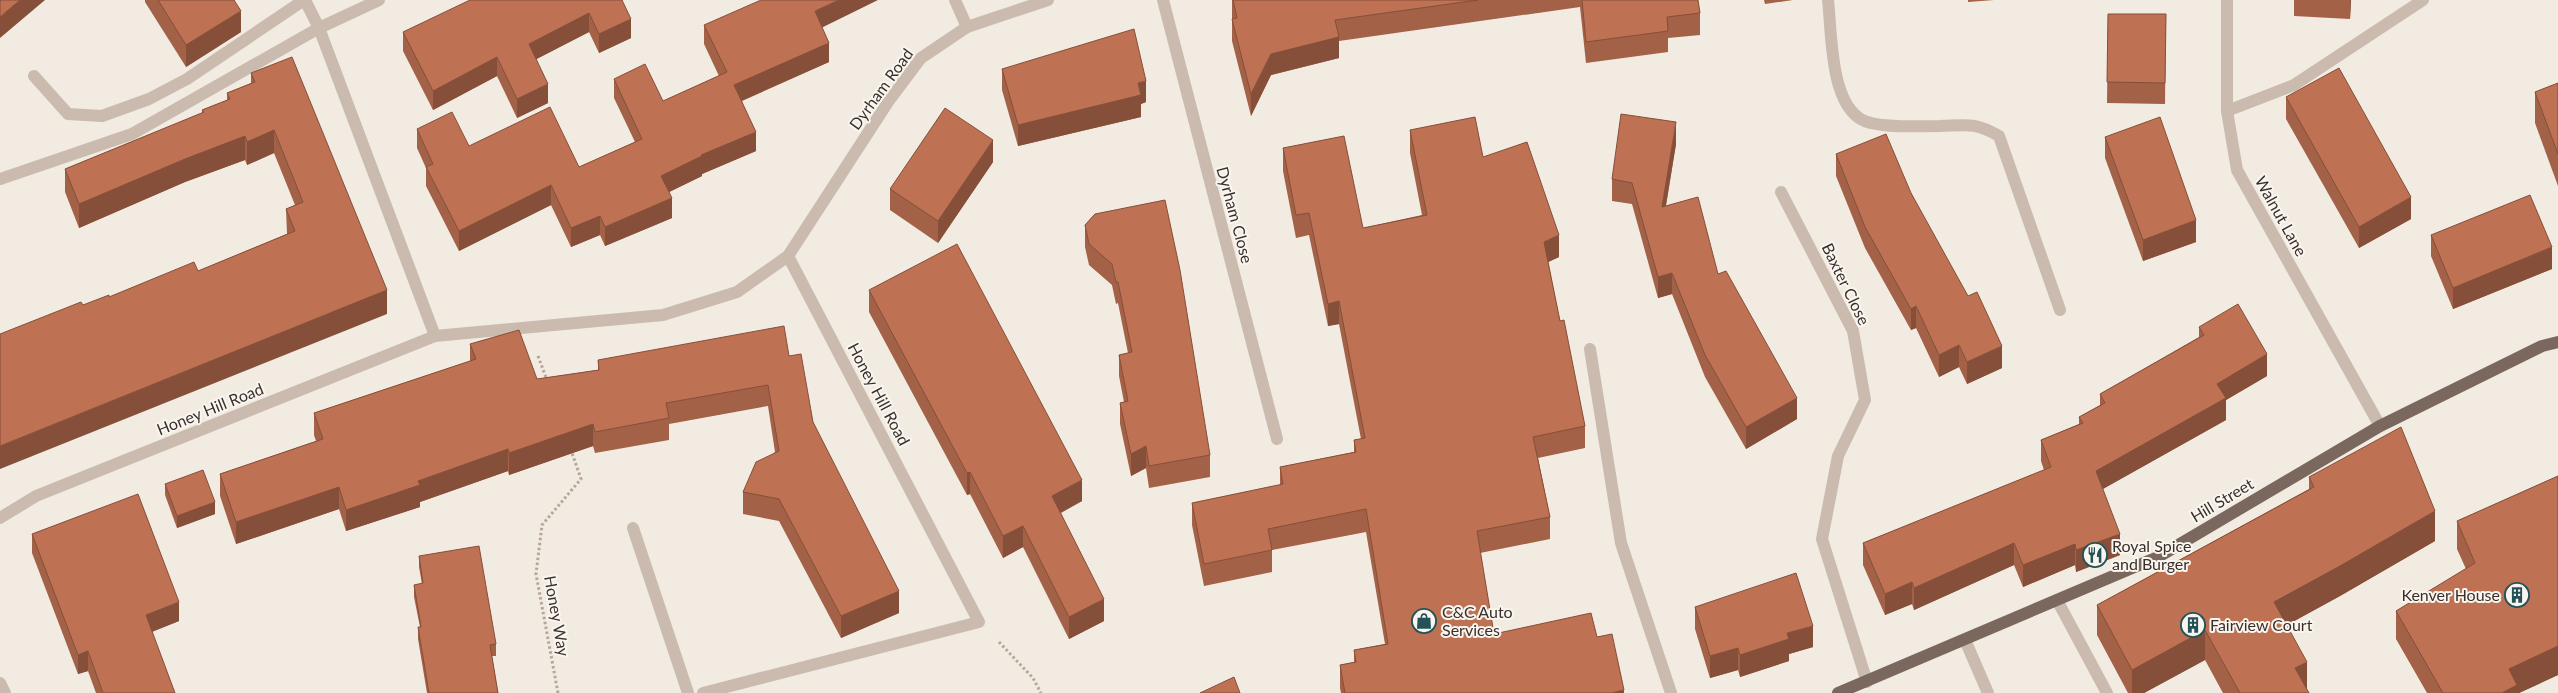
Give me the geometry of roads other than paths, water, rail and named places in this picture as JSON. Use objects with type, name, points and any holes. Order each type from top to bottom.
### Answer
[{"type":"main road","name":"Hill Street","points":[[1838,693],[2158,557],[2380,426],[2542,346],[2558,342]]},
{"type":"street","points":[[34,76],[68,114],[102,116],[149,99],[187,79],[305,0],[320,28],[435,336]]},
{"type":"street","points":[[0,179],[132,134],[320,28],[379,0]]},
{"type":"street","points":[[955,0],[967,27]]},
{"type":"street","name":"Dyrham Road","points":[[788,256],[888,102],[921,58],[967,27],[1048,0]]},
{"type":"street","name":"Dyrham Close","points":[[1162,0],[1276,439]]},
{"type":"street","points":[[1828,0],[1837,83],[1843,99],[1852,114],[1869,123],[1902,126],[1981,125],[1998,136],[2060,310]]},
{"type":"street","name":"Walnut Lane","points":[[2227,0],[2228,111],[2237,170],[2380,426]]},
{"type":"street","points":[[2228,111],[2294,85],[2423,0]]},
{"type":"street","name":"Baxter Close","points":[[1781,192],[1852,331],[1865,400],[1838,456],[1822,539],[1867,682]]},
{"type":"street","name":"Honey Hill Road","points":[[0,518],[36,496],[435,336],[529,326],[663,316],[737,292],[788,256],[979,622],[704,693]]},
{"type":"street","points":[[1590,349],[1621,543],[1671,693]]},
{"type":"street","points":[[633,528],[688,693]]},
{"type":"street","points":[[2057,600],[2108,693]]},
{"type":"street","points":[[1966,640],[1988,693]]},
{"type":"street","points":[[0,683],[5,693]]},
{"type":"place","name":"Royal Spice and Burger","points":[[2095,555]]},
{"type":"place","name":"Kenver House","points":[[2517,595]]},
{"type":"place","name":"C&C Auto Services","points":[[1424,621]]},
{"type":"place","name":"Fairview Court","points":[[2193,625]]}]
